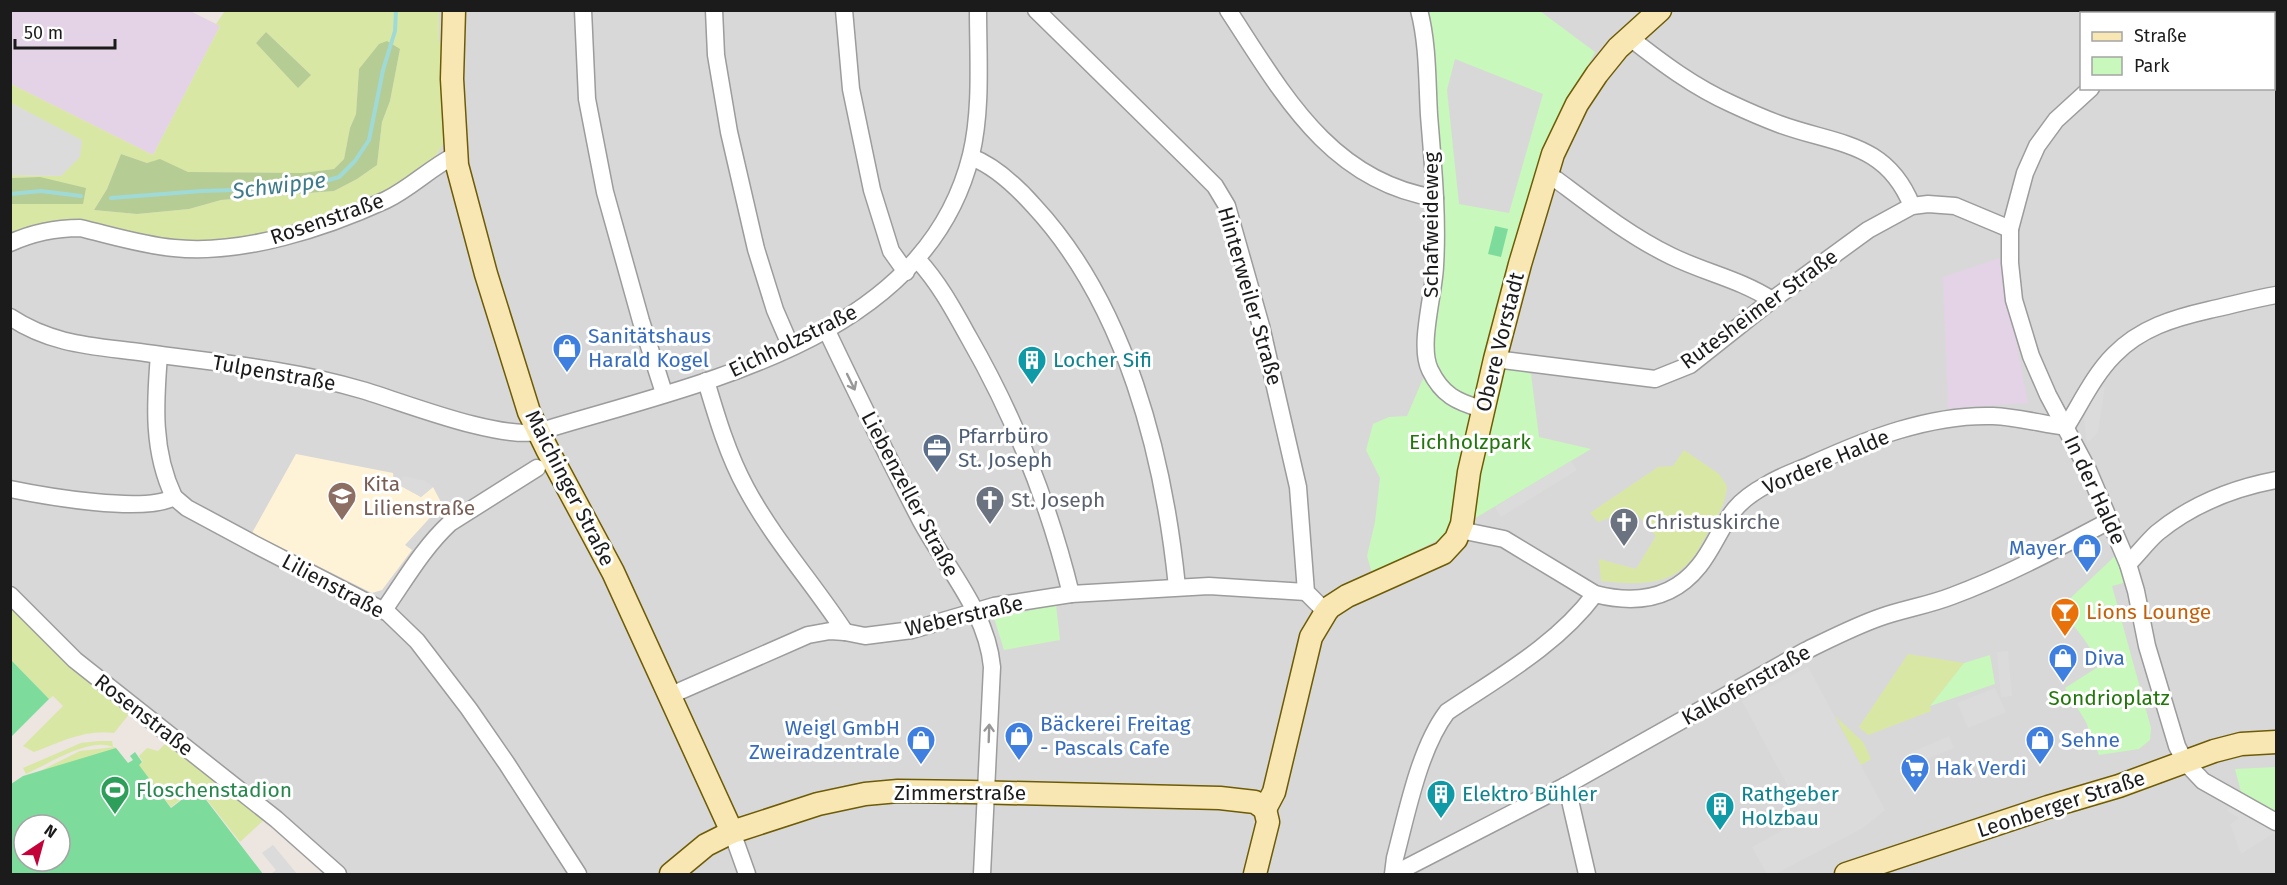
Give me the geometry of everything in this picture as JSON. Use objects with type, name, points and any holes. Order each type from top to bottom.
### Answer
[{"type":"main road","name":"Maichinger Straße","points":[[454,10],[452,80],[456,155],[486,274],[529,412],[613,572],[732,832]]},
{"type":"main road","name":"Obere Vorstadt","points":[[1255,874],[1268,822],[1265,809],[1275,792],[1311,637],[1330,607],[1347,596],[1443,553],[1452,546],[1460,530],[1482,409],[1495,359],[1520,264],[1560,135],[1577,104],[1613,53],[1660,10]]},
{"type":"main road","name":"Leonberger Straße","points":[[1846,874],[2119,786],[2214,751],[2241,744],[2277,742]]},
{"type":"main road","name":"Zimmerstraße","points":[[671,874],[706,845],[732,832],[818,804],[865,794],[898,791],[1220,798],[1255,802],[1265,809]]},
{"type":"street","points":[[582,10],[587,99],[605,192],[664,393]]},
{"type":"street","points":[[714,10],[716,55],[724,112],[759,260],[775,310],[791,347]]},
{"type":"street","points":[[844,10],[851,89],[872,190],[891,251],[940,287],[985,366],[1025,450],[1063,563],[1071,594]]},
{"type":"street","name":"Eichholzstraße","points":[[538,432],[744,368],[826,329],[869,303],[912,266],[952,209],[971,157],[978,110],[978,10]]},
{"type":"street","name":"Hinterweiler Straße","points":[[1036,10],[1215,186],[1227,206],[1261,326],[1298,487],[1306,592]]},
{"type":"street","points":[[1228,10],[1297,112],[1330,149],[1375,179],[1418,195],[1435,198]]},
{"type":"street","name":"Schafweideweg","points":[[1419,10],[1426,68],[1435,198],[1435,266],[1425,334],[1425,350],[1429,369],[1446,394],[1464,404],[1482,409]]},
{"type":"street","points":[[1629,37],[1689,82],[1730,104],[1779,124],[1865,152],[1892,171],[1912,206]]},
{"type":"street","points":[[2066,428],[2048,394],[2021,329],[2011,284],[2010,229],[2025,173],[2037,146],[2056,120],[2089,90]]},
{"type":"street","name":"Rosenstraße","points":[[10,243],[46,231],[68,228],[80,228],[177,249],[219,248],[268,241],[318,226],[388,199],[443,161],[456,155]]},
{"type":"street","points":[[971,157],[996,171],[1043,215],[1073,253],[1095,291],[1121,349],[1154,449],[1171,531],[1177,587]]},
{"type":"street","points":[[1546,175],[1557,180],[1613,222],[1650,245],[1691,266],[1750,286],[1772,300]]},
{"type":"street","name":"Rutesheimer Straße","points":[[1495,359],[1655,379],[1690,365],[1772,300],[1868,230],[1912,206],[1928,204],[1956,206],[2010,229]]},
{"type":"street","name":"In der Halde","points":[[2185,762],[2177,746],[2162,697],[2128,564],[2088,470],[2066,428],[2098,374],[2113,356],[2132,340],[2155,326],[2171,320],[2243,301],[2277,295]]},
{"type":"street","name":"Tulpenstraße","points":[[10,317],[55,340],[296,373],[502,431],[523,434],[538,432]]},
{"type":"street","name":"Liebenzeller Straße","points":[[826,329],[880,442],[918,514],[976,612],[990,646],[992,667],[982,874]]},
{"type":"street","points":[[10,489],[64,498],[127,503],[158,503],[174,497],[167,483],[157,442],[155,398],[159,355]]},
{"type":"street","points":[[706,381],[722,433],[746,488],[786,552],[845,632]]},
{"type":"street","name":"Vordere Halde","points":[[1460,530],[1504,539],[1595,594],[1637,600],[1672,589],[1698,567],[1736,508],[1748,497],[1769,483],[1831,455],[1926,422],[1963,417],[1994,416],[2066,428]]},
{"type":"street","points":[[384,610],[421,556],[446,528],[537,468]]},
{"type":"street","points":[[2128,564],[2156,534],[2194,507],[2208,500],[2277,480]]},
{"type":"street","name":"Lilienstraße","points":[[174,497],[187,508],[384,610],[417,641],[469,709],[579,874]]},
{"type":"street","name":"Kalkofenstraße","points":[[1393,874],[1565,786],[1840,633],[1877,618],[1949,597],[1990,581],[2058,549],[2109,521]]},
{"type":"street","name":"Weberstraße","points":[[671,695],[808,635],[830,631],[865,636],[912,630],[994,606],[1071,594],[1177,587],[1227,587],[1306,592]]},
{"type":"street","points":[[1306,592],[1326,612]]},
{"type":"street","points":[[1393,874],[1398,848],[1425,753],[1440,721],[1447,712],[1538,651],[1579,615],[1595,594]]},
{"type":"street","name":"Rosenstraße","points":[[10,595],[75,660],[276,819],[339,874]]},
{"type":"street","points":[[2185,762],[2203,781],[2277,822]]},
{"type":"street","points":[[1565,786],[1587,874]]},
{"type":"street","name":"Maichinger Straße","points":[[732,832],[747,874]]},
{"type":"shaded area","points":[[10,11],[190,11],[220,26],[153,155],[11,84]]},
{"type":"shaded area","points":[[439,11],[2276,11],[2276,874],[329,874],[274,823],[11,605],[10,235],[22,232],[175,243],[252,236],[429,163],[437,154],[447,134],[439,41]]},
{"type":"shaded area","points":[[11,103],[82,140],[80,157],[61,176],[11,175]]},
{"type":"shaded area","points":[[2000,258],[2028,403],[1948,408],[1943,277]]},
{"type":"shaded area","points":[[2105,385],[2098,432],[2087,443],[2084,418],[2090,399]]},
{"type":"shaded area","name":"Kita Lilienstraße","points":[[296,454],[393,473],[394,482],[421,497],[433,487],[443,506],[405,545],[412,550],[382,590],[372,593],[252,533]]},
{"type":"shaded area","points":[[1571,461],[1577,470],[1501,517],[1495,507]]},
{"type":"shaded area","points":[[403,476],[426,481],[433,487],[421,497],[399,485]]},
{"type":"shaded area","points":[[2008,651],[2012,696],[2001,697],[1997,652]]},
{"type":"shaded area","points":[[1808,667],[1885,810],[1863,828],[1775,874],[1767,874],[1752,847],[1805,818],[1742,701]]},
{"type":"shaded area","points":[[1995,688],[2006,712],[1968,728],[1957,703]]},
{"type":"shaded area","points":[[1949,736],[1954,748],[1912,765],[1907,754]]},
{"type":"shaded area","points":[[2241,792],[2276,812],[2276,837],[2274,833],[2241,854],[2230,824],[2239,818],[2227,811]]},
{"type":"shaded area","points":[[273,845],[297,874],[271,874],[276,870],[262,853]]},
{"type":"green space","points":[[225,11],[439,11],[439,41],[443,48],[447,134],[442,146],[421,170],[384,193],[319,220],[252,236],[175,243],[65,221],[11,235],[10,204],[25,203],[40,177],[11,178],[11,175],[61,176],[82,141],[11,103],[11,84],[153,155],[220,26],[216,24]],"holes":[[[266,32],[311,75],[256,43]],[[400,49],[390,101],[382,122],[377,165],[357,179],[334,191],[221,200],[189,209],[137,214],[94,210],[107,189],[121,154],[147,163],[160,160],[188,172],[302,173],[334,169],[344,159],[350,128],[356,114],[359,69]]]},
{"type":"green space","name":"Eichholzpark","points":[[1426,11],[1540,11],[1595,52],[1552,134],[1513,250],[1484,357],[1531,374],[1539,437],[1591,449],[1442,538],[1372,573],[1367,556],[1375,522],[1380,478],[1366,450],[1373,424],[1389,417],[1407,416],[1422,381],[1436,365],[1434,362],[1436,314]],"holes":[[[1455,59],[1543,94],[1509,213],[1459,204],[1447,90]]]},
{"type":"green space","points":[[2101,11],[2265,11],[2264,12]]},
{"type":"green space","points":[[266,32],[311,75],[298,88],[256,43]]},
{"type":"green space","points":[[387,41],[400,49],[390,101],[382,122],[377,165],[357,179],[334,191],[221,200],[189,209],[137,214],[94,210],[107,189],[121,154],[147,163],[160,159],[188,172],[302,173],[334,169],[344,159],[350,128],[356,114],[359,69],[379,44]]},
{"type":"green space","points":[[40,177],[86,188],[83,204],[11,204],[11,178]]},
{"type":"green space","points":[[1495,226],[1508,229],[1501,257],[1488,254]]},
{"type":"green space","points":[[1684,450],[1719,474],[1727,486],[1725,499],[1698,550],[1682,569],[1661,580],[1637,583],[1601,581],[1599,559],[1636,569],[1656,536],[1632,509],[1598,522],[1590,513],[1658,467],[1673,466]]},
{"type":"green space","name":"Sondrioplatz","points":[[2115,556],[2127,582],[2112,586],[2151,728],[2150,740],[2139,749],[2099,755],[2086,722],[2065,688],[2101,665],[2060,608]]},
{"type":"green space","points":[[10,605],[130,713],[114,733],[83,735],[34,752],[23,746],[63,706],[53,696],[49,699],[11,660]]},
{"type":"green space","points":[[1056,605],[1060,640],[1004,650],[994,618]]},
{"type":"green space","points":[[1908,654],[1964,663],[1930,706],[1931,711],[1868,735],[1859,727]]},
{"type":"green space","points":[[1990,655],[1995,684],[1930,706],[1964,663]]},
{"type":"green space","points":[[11,660],[49,699],[11,737]]},
{"type":"green space","points":[[1835,716],[1863,742],[1871,759],[1861,765]]},
{"type":"green space","points":[[112,741],[113,747],[103,745],[81,749],[26,774],[23,768],[81,743]]},
{"type":"green space","points":[[166,743],[266,818],[240,842],[197,787],[171,807],[163,797],[144,810],[20,781],[80,751],[115,747],[130,768],[143,762],[139,756],[147,748],[158,751]]},
{"type":"green space","name":"Floschenstadion","points":[[116,748],[128,763],[133,760],[130,756],[135,752],[142,762],[139,765],[171,808],[197,788],[263,874],[11,874],[11,784],[23,776]]},
{"type":"green space","points":[[2276,767],[2276,812],[2241,792],[2235,769]]},
{"type":"waterway","name":"Schwippe","points":[[111,198],[312,185],[339,177],[355,161],[369,140],[383,70],[395,31],[396,10]]},
{"type":"waterway","name":"Schwippe","points":[[10,194],[41,191],[81,196]]},
{"type":"place","name":"Sanitätshaus Harald Kogel","points":[[567,374]]},
{"type":"place","name":"Locher Sifi","points":[[1032,386]]},
{"type":"place","name":"Pfarrbüro St. Joseph","points":[[937,474]]},
{"type":"place","name":"Kita Lilienstraße","points":[[342,522]]},
{"type":"place","name":"St. Joseph","points":[[990,526]]},
{"type":"place","name":"Christuskirche","points":[[1624,548]]},
{"type":"place","name":"Mayer","points":[[2087,574]]},
{"type":"place","name":"Lions Lounge","points":[[2065,638]]},
{"type":"place","name":"Diva","points":[[2063,684]]},
{"type":"place","name":"Bäckerei Freitag - Pascals Cafe","points":[[1019,762]]},
{"type":"place","name":"Weigl GmbH Zweiradzentrale","points":[[921,766]]},
{"type":"place","name":"Sehne","points":[[2040,766]]},
{"type":"place","name":"Hak Verdi","points":[[1915,794]]},
{"type":"place","name":"Floschenstadion","points":[[115,816]]},
{"type":"place","name":"Elektro Bühler","points":[[1441,820]]},
{"type":"place","name":"Rathgeber Holzbau","points":[[1720,832]]}]
